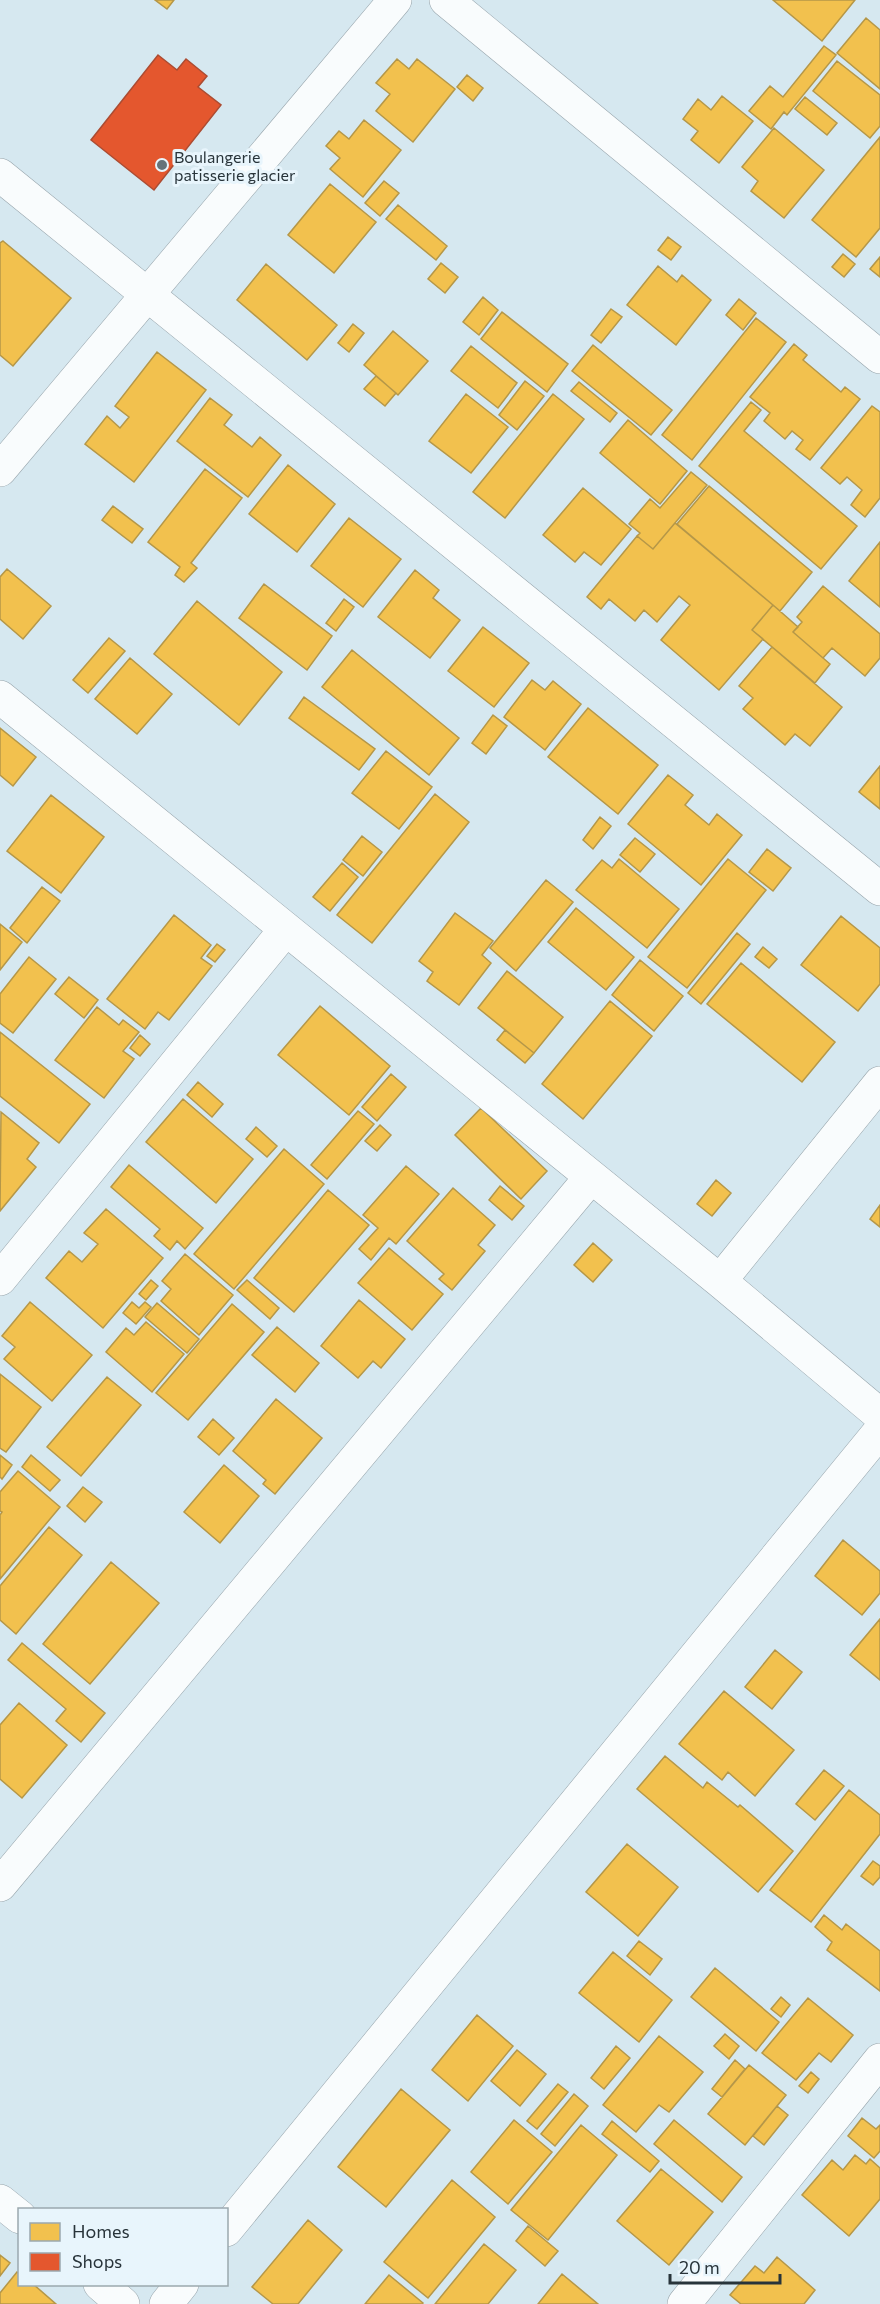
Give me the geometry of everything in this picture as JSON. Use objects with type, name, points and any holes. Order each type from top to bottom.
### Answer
[{"type":"street","points":[[0,470],[395,0]]},
{"type":"street","points":[[446,0],[880,357]]},
{"type":"street","points":[[0,175],[880,889]]},
{"type":"street","points":[[0,697],[720,1281],[880,1415]]},
{"type":"street","points":[[0,1279],[286,929]]},
{"type":"street","points":[[720,1281],[880,1083]]},
{"type":"street","points":[[0,1885],[591,1177]]},
{"type":"street","points":[[228,2228],[880,1431]]},
{"type":"street","points":[[684,2304],[880,2060]]},
{"type":"street","points":[[0,2201],[18,2215]]},
{"type":"street","points":[[102,2286],[123,2304]]},
{"type":"street","points":[[166,2304],[180,2286]]},
{"type":"building: Homes","points":[[155,0],[174,0],[167,9]]},
{"type":"building: Homes","points":[[773,0],[855,0],[822,41]]},
{"type":"building: Homes","points":[[866,18],[880,30],[880,89],[837,53]]},
{"type":"building: Homes","points":[[824,46],[836,55],[787,115],[784,112],[771,129],[749,111],[770,86],[783,97]]},
{"type":"building: Homes","points":[[397,59],[409,69],[417,59],[455,89],[413,142],[376,111],[390,94],[376,83]]},
{"type":"building: Homes","points":[[837,61],[880,95],[880,126],[870,138],[813,91]]},
{"type":"building: Homes","points":[[467,75],[483,88],[473,101],[457,87]]},
{"type":"building: Homes","points":[[722,96],[753,121],[719,163],[691,140],[698,131],[683,119],[698,99],[711,110]]},
{"type":"building: Homes","points":[[805,97],[837,123],[827,135],[795,109]]},
{"type":"building: Homes","points":[[364,120],[401,150],[363,197],[330,169],[340,158],[326,146],[339,131],[349,139]]},
{"type":"building: Homes","points":[[774,128],[824,170],[784,218],[751,191],[758,181],[742,167]]},
{"type":"building: Homes","points":[[880,137],[880,228],[856,257],[812,220]]},
{"type":"building: Homes","points":[[384,181],[399,193],[380,216],[365,203]]},
{"type":"building: Homes","points":[[330,184],[376,222],[334,273],[288,235]]},
{"type":"building: Homes","points":[[398,205],[447,246],[436,260],[386,219]]},
{"type":"building: Homes","points":[[668,237],[681,247],[671,260],[658,250]]},
{"type":"building: Homes","points":[[3,241],[71,298],[13,366],[0,355],[0,243]]},
{"type":"building: Homes","points":[[843,254],[855,264],[844,277],[832,267]]},
{"type":"building: Homes","points":[[880,257],[880,277],[870,269]]},
{"type":"building: Homes","points":[[441,263],[458,277],[445,293],[428,279]]},
{"type":"building: Homes","points":[[266,264],[337,325],[307,360],[237,300]]},
{"type":"building: Homes","points":[[658,266],[677,282],[682,275],[711,300],[676,345],[627,305]]},
{"type":"building: Homes","points":[[483,297],[498,310],[479,335],[463,322]]},
{"type":"building: Homes","points":[[739,299],[756,313],[743,330],[726,315]]},
{"type":"building: Homes","points":[[611,309],[622,317],[601,343],[591,335]]},
{"type":"building: Homes","points":[[502,312],[568,364],[547,392],[481,339]]},
{"type":"building: Homes","points":[[756,318],[786,342],[692,460],[662,435]]},
{"type":"building: Homes","points":[[353,324],[364,333],[349,352],[338,343]]},
{"type":"building: Homes","points":[[393,331],[428,361],[398,395],[364,365]]},
{"type":"building: Homes","points":[[794,344],[807,355],[803,360],[841,392],[845,387],[860,399],[810,460],[796,449],[803,440],[792,431],[785,439],[764,421],[770,413],[750,397]]},
{"type":"building: Homes","points":[[593,345],[672,410],[651,435],[572,371]]},
{"type":"building: Homes","points":[[471,346],[517,383],[498,408],[451,371]]},
{"type":"building: Homes","points":[[157,352],[206,390],[134,482],[85,444],[107,416],[120,428],[129,417],[115,406]]},
{"type":"building: Homes","points":[[376,376],[396,393],[385,406],[364,389]]},
{"type":"building: Homes","points":[[525,381],[544,396],[517,430],[499,415]]},
{"type":"building: Homes","points":[[579,382],[617,413],[610,422],[571,391]]},
{"type":"building: Homes","points":[[466,394],[508,427],[471,473],[429,441]]},
{"type":"building: Homes","points":[[553,394],[584,419],[505,518],[473,492]]},
{"type":"building: Homes","points":[[210,398],[232,415],[224,425],[252,447],[260,437],[281,455],[248,497],[177,441]]},
{"type":"building: Homes","points":[[751,402],[761,410],[744,431],[857,526],[821,569],[699,466]]},
{"type":"building: Homes","points":[[872,406],[880,412],[880,498],[865,517],[851,505],[862,490],[847,477],[840,484],[821,468]]},
{"type":"building: Homes","points":[[628,420],[687,471],[660,504],[600,453]]},
{"type":"building: Homes","points":[[288,465],[335,504],[297,552],[249,514]]},
{"type":"building: Homes","points":[[205,469],[242,498],[191,563],[197,568],[184,582],[175,575],[180,567],[148,542]]},
{"type":"building: Homes","points":[[691,472],[707,485],[653,549],[637,536],[640,533],[629,524],[650,499],[660,508]]},
{"type":"building: Homes","points":[[709,486],[812,572],[780,611],[677,524]]},
{"type":"building: Homes","points":[[583,488],[631,529],[601,565],[584,552],[575,562],[543,535]]},
{"type":"building: Homes","points":[[113,506],[143,529],[132,543],[102,520]]},
{"type":"building: Homes","points":[[349,518],[401,559],[363,607],[311,566]]},
{"type":"building: Homes","points":[[675,523],[773,605],[752,630],[763,639],[719,690],[661,640],[690,605],[679,596],[657,622],[644,610],[635,621],[609,599],[601,609],[587,597],[637,536],[653,549]]},
{"type":"building: Homes","points":[[880,542],[880,607],[849,581]]},
{"type":"building: Homes","points":[[7,569],[51,606],[23,639],[0,619],[0,577]]},
{"type":"building: Homes","points":[[415,570],[439,590],[433,598],[460,620],[430,658],[378,617]]},
{"type":"building: Homes","points":[[264,584],[332,636],[307,670],[239,618]]},
{"type":"building: Homes","points":[[823,586],[880,634],[880,658],[865,676],[832,648],[823,658],[793,632],[802,622],[797,617]]},
{"type":"building: Homes","points":[[344,599],[354,607],[336,631],[326,623]]},
{"type":"building: Homes","points":[[197,601],[282,672],[239,725],[154,654]]},
{"type":"building: Homes","points":[[773,605],[798,627],[793,632],[830,664],[815,683],[752,630]]},
{"type":"building: Homes","points":[[483,627],[529,663],[494,707],[448,671]]},
{"type":"building: Homes","points":[[109,638],[125,651],[88,693],[73,680]]},
{"type":"building: Homes","points":[[772,647],[842,707],[810,746],[795,734],[785,745],[743,709],[753,698],[739,686]]},
{"type":"building: Homes","points":[[352,650],[459,738],[429,775],[322,687]]},
{"type":"building: Homes","points":[[130,658],[172,694],[137,734],[95,699]]},
{"type":"building: Homes","points":[[532,680],[545,690],[553,681],[581,704],[545,750],[504,717]]},
{"type":"building: Homes","points":[[304,697],[375,749],[359,770],[289,718]]},
{"type":"building: Homes","points":[[588,708],[658,765],[618,814],[548,757]]},
{"type":"building: Homes","points":[[493,715],[507,726],[486,754],[472,743]]},
{"type":"building: Homes","points":[[0,728],[36,757],[13,786],[0,775]]},
{"type":"building: Homes","points":[[386,751],[432,787],[399,829],[352,793]]},
{"type":"building: Homes","points":[[880,766],[880,809],[859,792]]},
{"type":"building: Homes","points":[[668,775],[693,795],[685,805],[709,825],[717,814],[742,835],[701,885],[628,824]]},
{"type":"building: Homes","points":[[435,794],[469,822],[372,943],[337,915]]},
{"type":"building: Homes","points":[[51,795],[104,837],[61,893],[7,851]]},
{"type":"building: Homes","points":[[600,817],[611,826],[593,849],[583,840]]},
{"type":"building: Homes","points":[[362,836],[382,852],[363,876],[343,860]]},
{"type":"building: Homes","points":[[635,838],[655,854],[640,872],[620,855]]},
{"type":"building: Homes","points":[[767,849],[791,868],[773,891],[749,872]]},
{"type":"building: Homes","points":[[619,859],[679,909],[647,948],[576,890],[602,860],[612,868]]},
{"type":"building: Homes","points":[[728,859],[766,890],[687,988],[648,957]]},
{"type":"building: Homes","points":[[342,863],[358,877],[330,911],[313,897]]},
{"type":"building: Homes","points":[[546,880],[573,902],[516,971],[490,948]]},
{"type":"building: Homes","points":[[42,887],[60,901],[27,943],[10,928]]},
{"type":"building: Homes","points":[[576,908],[634,957],[606,990],[548,942]]},
{"type":"building: Homes","points":[[455,913],[493,941],[482,955],[491,963],[459,1005],[427,981],[433,972],[419,961]]},
{"type":"building: Homes","points":[[174,915],[211,945],[201,958],[212,966],[169,1020],[158,1012],[145,1029],[107,999]]},
{"type":"building: Homes","points":[[841,916],[880,948],[880,984],[858,1011],[801,965]]},
{"type":"building: Homes","points":[[0,924],[22,942],[0,970]]},
{"type":"building: Homes","points":[[737,933],[750,944],[701,1004],[688,993]]},
{"type":"building: Homes","points":[[217,944],[225,950],[215,962],[207,956]]},
{"type":"building: Homes","points":[[763,947],[777,959],[769,968],[755,957]]},
{"type":"building: Homes","points":[[29,957],[56,979],[13,1033],[0,1023],[0,994]]},
{"type":"building: Homes","points":[[640,960],[683,996],[654,1031],[612,995]]},
{"type":"building: Homes","points":[[741,963],[835,1042],[802,1082],[707,1004]]},
{"type":"building: Homes","points":[[507,971],[563,1017],[534,1053],[478,1008]]},
{"type":"building: Homes","points":[[69,977],[98,1000],[84,1018],[55,994]]},
{"type":"building: Homes","points":[[610,1001],[652,1036],[583,1119],[542,1084]]},
{"type":"building: Homes","points":[[320,1006],[390,1066],[349,1115],[278,1055]]},
{"type":"building: Homes","points":[[97,1007],[119,1025],[123,1020],[139,1032],[123,1051],[134,1059],[104,1098],[55,1060]]},
{"type":"building: Homes","points":[[505,1030],[534,1053],[525,1063],[497,1040]]},
{"type":"building: Homes","points":[[0,1032],[90,1104],[59,1143],[0,1096]]},
{"type":"building: Homes","points":[[140,1035],[150,1044],[140,1056],[130,1048]]},
{"type":"building: Homes","points":[[391,1074],[406,1087],[377,1121],[362,1107]]},
{"type":"building: Homes","points":[[198,1082],[223,1104],[212,1117],[187,1095]]},
{"type":"building: Homes","points":[[183,1099],[253,1159],[216,1203],[146,1142]]},
{"type":"building: Homes","points":[[481,1108],[547,1171],[521,1199],[455,1135]]},
{"type":"building: Homes","points":[[358,1111],[374,1124],[327,1179],[311,1165]]},
{"type":"building: Homes","points":[[1,1112],[39,1143],[27,1159],[36,1167],[0,1211]]},
{"type":"building: Homes","points":[[380,1125],[391,1135],[377,1151],[365,1141]]},
{"type":"building: Homes","points":[[256,1127],[277,1146],[267,1157],[246,1139]]},
{"type":"building: Homes","points":[[284,1149],[324,1184],[234,1289],[194,1254]]},
{"type":"building: Homes","points":[[129,1165],[203,1228],[185,1249],[177,1241],[170,1250],[154,1236],[160,1229],[111,1187]]},
{"type":"building: Homes","points":[[406,1166],[439,1194],[396,1244],[389,1238],[371,1260],[359,1249],[378,1228],[363,1215]]},
{"type":"building: Homes","points":[[716,1180],[731,1193],[712,1216],[697,1204]]},
{"type":"building: Homes","points":[[500,1186],[524,1206],[512,1220],[489,1200]]},
{"type":"building: Homes","points":[[453,1188],[495,1225],[478,1245],[485,1251],[452,1290],[439,1279],[444,1274],[407,1241]]},
{"type":"building: Homes","points":[[328,1190],[369,1225],[294,1312],[254,1278]]},
{"type":"building: Homes","points":[[880,1205],[880,1227],[870,1219]]},
{"type":"building: Homes","points":[[106,1209],[163,1258],[103,1328],[46,1278],[69,1251],[82,1262],[98,1244],[84,1233]]},
{"type":"building: Homes","points":[[593,1243],[612,1260],[593,1282],[574,1265]]},
{"type":"building: Homes","points":[[389,1248],[443,1294],[412,1330],[358,1283]]},
{"type":"building: Homes","points":[[185,1254],[233,1295],[199,1335],[161,1301],[171,1289],[162,1281]]},
{"type":"building: Homes","points":[[151,1280],[158,1286],[146,1300],[139,1294]]},
{"type":"building: Homes","points":[[247,1280],[279,1308],[270,1319],[237,1290]]},
{"type":"building: Homes","points":[[359,1300],[405,1339],[381,1368],[373,1361],[358,1378],[321,1346]]},
{"type":"building: Homes","points":[[30,1302],[92,1355],[52,1401],[4,1359],[15,1347],[2,1336]]},
{"type":"building: Homes","points":[[132,1302],[139,1308],[145,1302],[151,1307],[136,1324],[123,1313]]},
{"type":"building: Homes","points":[[157,1303],[199,1339],[187,1353],[145,1317]]},
{"type":"building: Homes","points":[[232,1304],[264,1332],[188,1420],[156,1393]]},
{"type":"building: Homes","points":[[146,1322],[184,1354],[152,1392],[106,1352],[126,1328],[134,1335]]},
{"type":"building: Homes","points":[[277,1327],[319,1363],[295,1392],[252,1355]]},
{"type":"building: Homes","points":[[0,1374],[41,1407],[6,1452],[0,1448]]},
{"type":"building: Homes","points":[[107,1377],[141,1405],[81,1476],[47,1447]]},
{"type":"building: Homes","points":[[276,1399],[322,1438],[275,1494],[263,1484],[266,1480],[233,1451]]},
{"type":"building: Homes","points":[[213,1419],[234,1438],[219,1455],[198,1437]]},
{"type":"building: Homes","points":[[0,1455],[12,1465],[2,1479],[0,1477]]},
{"type":"building: Homes","points":[[31,1455],[60,1480],[50,1491],[22,1467]]},
{"type":"building: Homes","points":[[224,1465],[259,1496],[220,1543],[184,1512]]},
{"type":"building: Homes","points":[[18,1471],[60,1507],[0,1579],[0,1515],[2,1512],[0,1511],[0,1492]]},
{"type":"building: Homes","points":[[83,1487],[102,1502],[85,1522],[67,1506]]},
{"type":"building: Homes","points":[[49,1527],[82,1555],[16,1634],[0,1620],[0,1586]]},
{"type":"building: Homes","points":[[843,1540],[880,1571],[880,1593],[862,1615],[815,1576]]},
{"type":"building: Homes","points":[[111,1562],[159,1603],[90,1684],[43,1644]]},
{"type":"building: Homes","points":[[880,1619],[880,1680],[850,1655]]},
{"type":"building: Homes","points":[[22,1643],[105,1713],[81,1742],[56,1721],[66,1709],[8,1660]]},
{"type":"building: Homes","points":[[775,1650],[802,1672],[772,1709],[745,1687]]},
{"type":"building: Homes","points":[[724,1691],[794,1750],[755,1796],[728,1772],[722,1780],[679,1744]]},
{"type":"building: Homes","points":[[19,1703],[67,1745],[22,1798],[0,1779],[0,1725]]},
{"type":"building: Homes","points":[[665,1756],[703,1788],[707,1782],[738,1807],[740,1805],[793,1851],[758,1892],[637,1789]]},
{"type":"building: Homes","points":[[824,1770],[844,1786],[815,1820],[796,1804]]},
{"type":"building: Homes","points":[[849,1790],[880,1815],[880,1834],[811,1922],[770,1890]]},
{"type":"building: Homes","points":[[627,1844],[678,1887],[638,1936],[586,1892]]},
{"type":"building: Homes","points":[[873,1861],[880,1866],[880,1877],[873,1885],[861,1876]]},
{"type":"building: Homes","points":[[824,1915],[842,1930],[846,1924],[880,1951],[880,1991],[827,1950],[832,1942],[815,1927]]},
{"type":"building: Homes","points":[[639,1941],[662,1959],[650,1975],[627,1956]]},
{"type":"building: Homes","points":[[613,1952],[672,2000],[639,2042],[579,1993]]},
{"type":"building: Homes","points":[[715,1968],[779,2022],[756,2051],[691,1997]]},
{"type":"building: Homes","points":[[781,1997],[790,2005],[781,2017],[771,2009]]},
{"type":"building: Homes","points":[[808,1998],[853,2035],[831,2062],[819,2053],[796,2080],[762,2053]]},
{"type":"building: Homes","points":[[477,2015],[513,2046],[468,2101],[432,2070]]},
{"type":"building: Homes","points":[[725,2034],[739,2046],[729,2059],[714,2046]]},
{"type":"building: Homes","points":[[659,2036],[703,2072],[669,2112],[659,2105],[636,2132],[603,2105]]},
{"type":"building: Homes","points":[[616,2046],[630,2058],[604,2089],[591,2078]]},
{"type":"building: Homes","points":[[517,2050],[546,2074],[520,2106],[491,2081]]},
{"type":"building: Homes","points":[[735,2060],[745,2069],[722,2097],[712,2089]]},
{"type":"building: Homes","points":[[749,2065],[786,2095],[745,2145],[708,2114]]},
{"type":"building: Homes","points":[[811,2072],[819,2079],[808,2093],[799,2086]]},
{"type":"building: Homes","points":[[558,2084],[568,2092],[537,2129],[527,2121]]},
{"type":"building: Homes","points":[[401,2089],[450,2130],[386,2207],[338,2167]]},
{"type":"building: Homes","points":[[574,2094],[588,2106],[555,2146],[541,2134]]},
{"type":"building: Homes","points":[[777,2106],[788,2115],[764,2145],[753,2136]]},
{"type":"building: Homes","points":[[862,2118],[876,2129],[880,2125],[880,2151],[874,2158],[848,2136]]},
{"type":"building: Homes","points":[[514,2120],[552,2152],[508,2204],[471,2172]]},
{"type":"building: Homes","points":[[674,2120],[742,2177],[722,2202],[654,2144]]},
{"type":"building: Homes","points":[[612,2121],[659,2161],[650,2172],[602,2134]]},
{"type":"building: Homes","points":[[581,2125],[617,2155],[548,2240],[511,2210]]},
{"type":"building: Homes","points":[[855,2155],[866,2164],[870,2159],[880,2168],[880,2199],[849,2236],[802,2195],[832,2160],[843,2170]]},
{"type":"building: Homes","points":[[661,2169],[713,2212],[669,2265],[617,2221]]},
{"type":"building: Homes","points":[[452,2180],[495,2217],[428,2298],[384,2262]]},
{"type":"building: Homes","points":[[308,2220],[342,2250],[298,2304],[273,2304],[252,2287]]},
{"type":"building: Homes","points":[[528,2226],[558,2251],[545,2266],[516,2241]]},
{"type":"building: Homes","points":[[484,2244],[516,2270],[488,2304],[435,2304]]},
{"type":"building: Homes","points":[[0,2255],[10,2263],[0,2276]]},
{"type":"building: Homes","points":[[777,2257],[815,2290],[804,2304],[741,2304],[730,2295],[755,2266],[764,2273]]},
{"type":"building: Homes","points":[[17,2272],[18,2286],[35,2286],[56,2304],[0,2304],[0,2293]]},
{"type":"building: Homes","points":[[562,2274],[598,2304],[538,2304]]},
{"type":"building: Homes","points":[[389,2275],[423,2303],[365,2304]]},
{"type":"building: Shops","points":[[158,55],[177,70],[186,59],[207,76],[198,87],[221,105],[154,190],[91,140]]},
{"type":"place","name":"Boulangerie patisserie glacier","points":[[162,165]]}]
